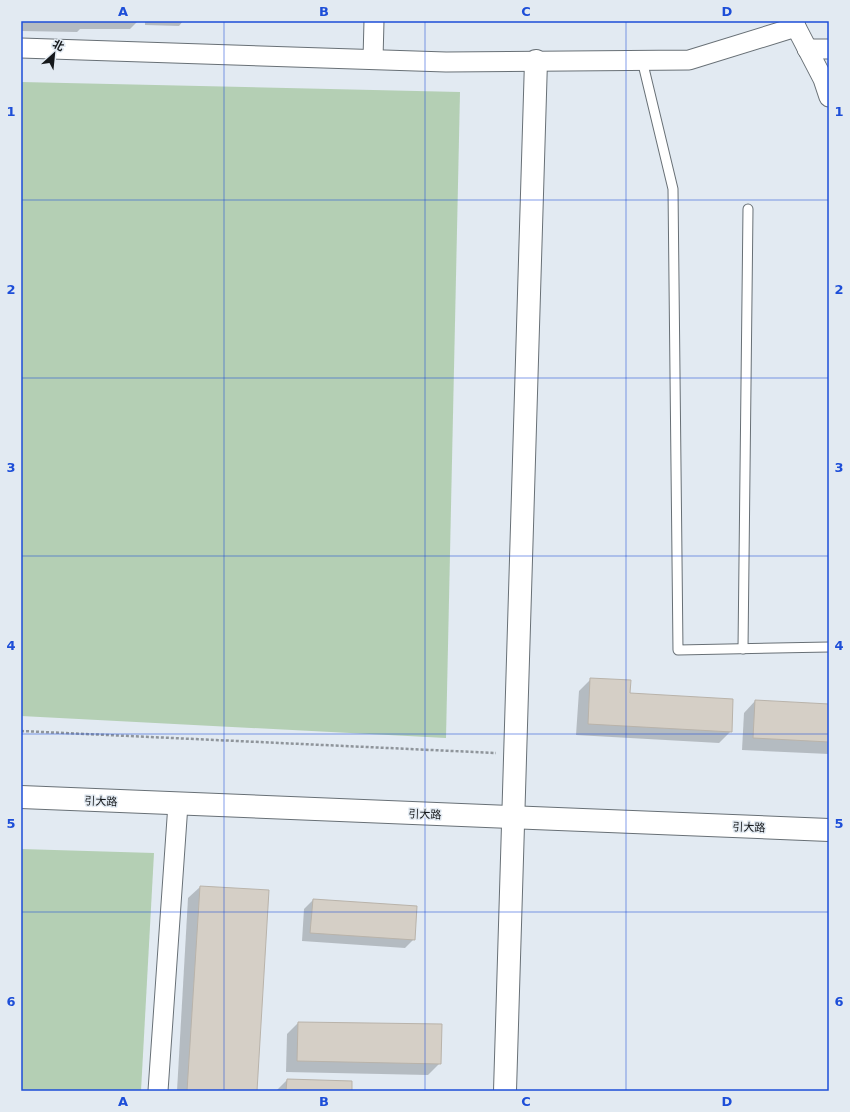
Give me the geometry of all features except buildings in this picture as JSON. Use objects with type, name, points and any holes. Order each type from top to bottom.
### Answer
[{"type":"street","points":[[373,59],[374,21]]},
{"type":"street","points":[[21,48],[446,62],[689,60],[795,24],[823,79],[829,98]]},
{"type":"street","points":[[807,48],[829,49]]},
{"type":"street","points":[[505,1091],[536,61]]},
{"type":"street","name":"引大路","points":[[21,797],[829,830]]},
{"type":"street","points":[[158,1091],[178,804]]},
{"type":"lane","points":[[642,60],[673,189],[678,650],[829,647]]},
{"type":"lane","points":[[743,649],[748,209]]},
{"type":"path","points":[[21,731],[515,754]]},
{"type":"green space","points":[[21,82],[460,92],[446,738],[21,716]]},
{"type":"green space","points":[[21,849],[154,853],[141,1091],[21,1091]]}]
